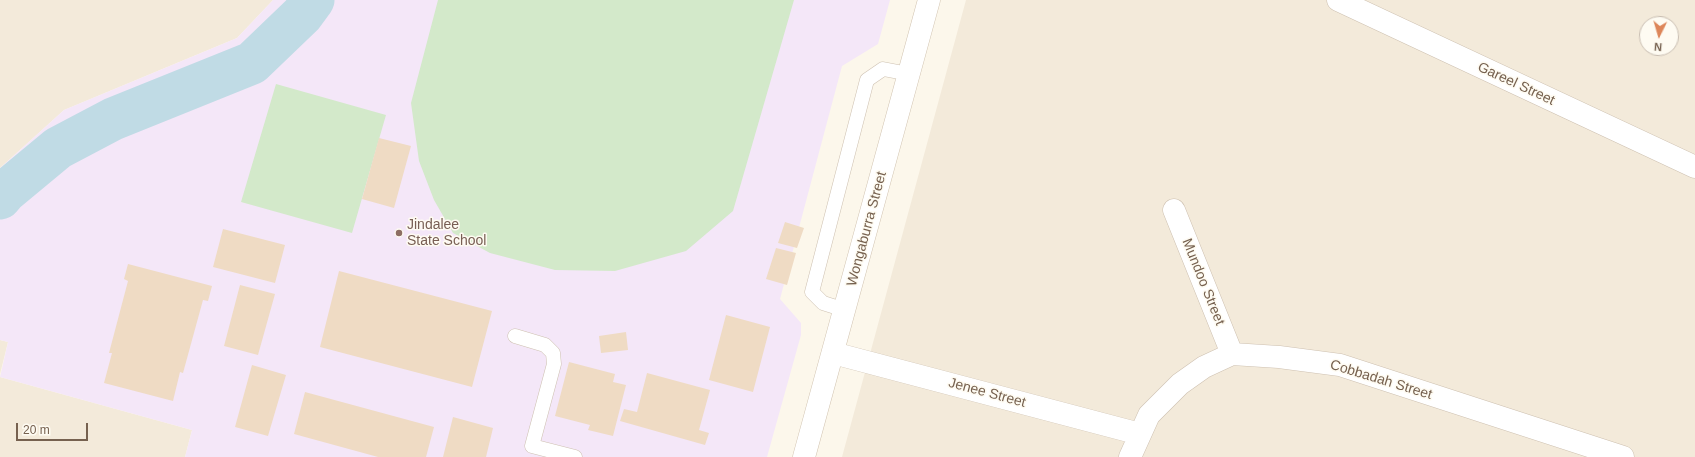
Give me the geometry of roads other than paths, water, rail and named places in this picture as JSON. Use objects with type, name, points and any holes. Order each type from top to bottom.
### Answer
[{"type":"street","name":"Wongaburra Street","points":[[804,457],[929,0]]},
{"type":"street","name":"Gareel Street","points":[[1338,0],[1695,167]]},
{"type":"street","name":"Mundoo Street","points":[[1174,210],[1232,354]]},
{"type":"street","name":"Jenee Street","points":[[833,353],[1140,434]]},
{"type":"street","name":"Cobbadah Street","points":[[1130,457],[1149,415],[1180,384],[1204,367],[1232,354],[1279,357],[1340,365],[1623,457]]},
{"type":"lane","points":[[845,310],[823,303],[812,292],[867,80],[883,69],[909,74]]},
{"type":"lane","points":[[515,336],[545,345],[553,353],[554,364],[532,446],[575,457]]},
{"type":"waterway","points":[[0,198],[5,192],[58,148],[113,119],[252,63],[302,15],[313,0]]},
{"type":"place","name":"Jindalee State School","points":[[399,233]]}]
